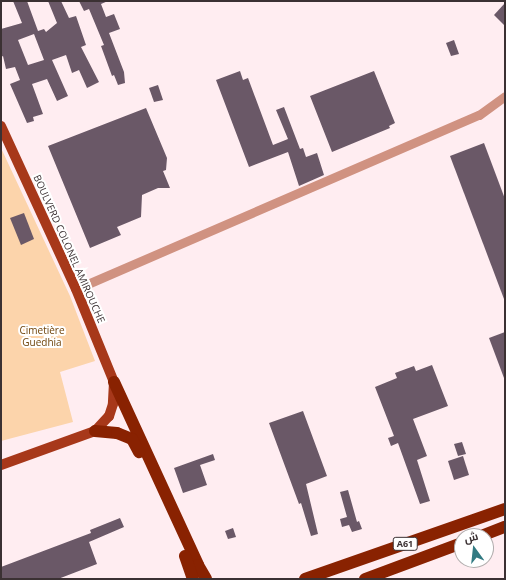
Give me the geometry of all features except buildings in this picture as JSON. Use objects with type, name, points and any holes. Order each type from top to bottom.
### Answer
[{"type":"highway","points":[[114,382],[198,565],[206,579]]},
{"type":"highway","points":[[95,431],[116,433],[132,439],[192,573],[193,579]]},
{"type":"highway","name":"A61","points":[[305,579],[505,509]]},
{"type":"highway","points":[[494,531],[505,527]]},
{"type":"highway","name":"A61","points":[[365,579],[454,546]]},
{"type":"main road","name":"BOULVERD COLONEL AMIROUCHE","points":[[1,126],[76,289],[114,382]]},
{"type":"main road","points":[[1,465],[95,431],[109,416],[114,404],[114,382]]},
{"type":"street","points":[[76,289],[480,115],[505,96]]},
{"type":"green space","name":"Cimetière Guedhia","points":[[1,148],[70,296],[95,361],[60,372],[73,422],[1,441]]}]
